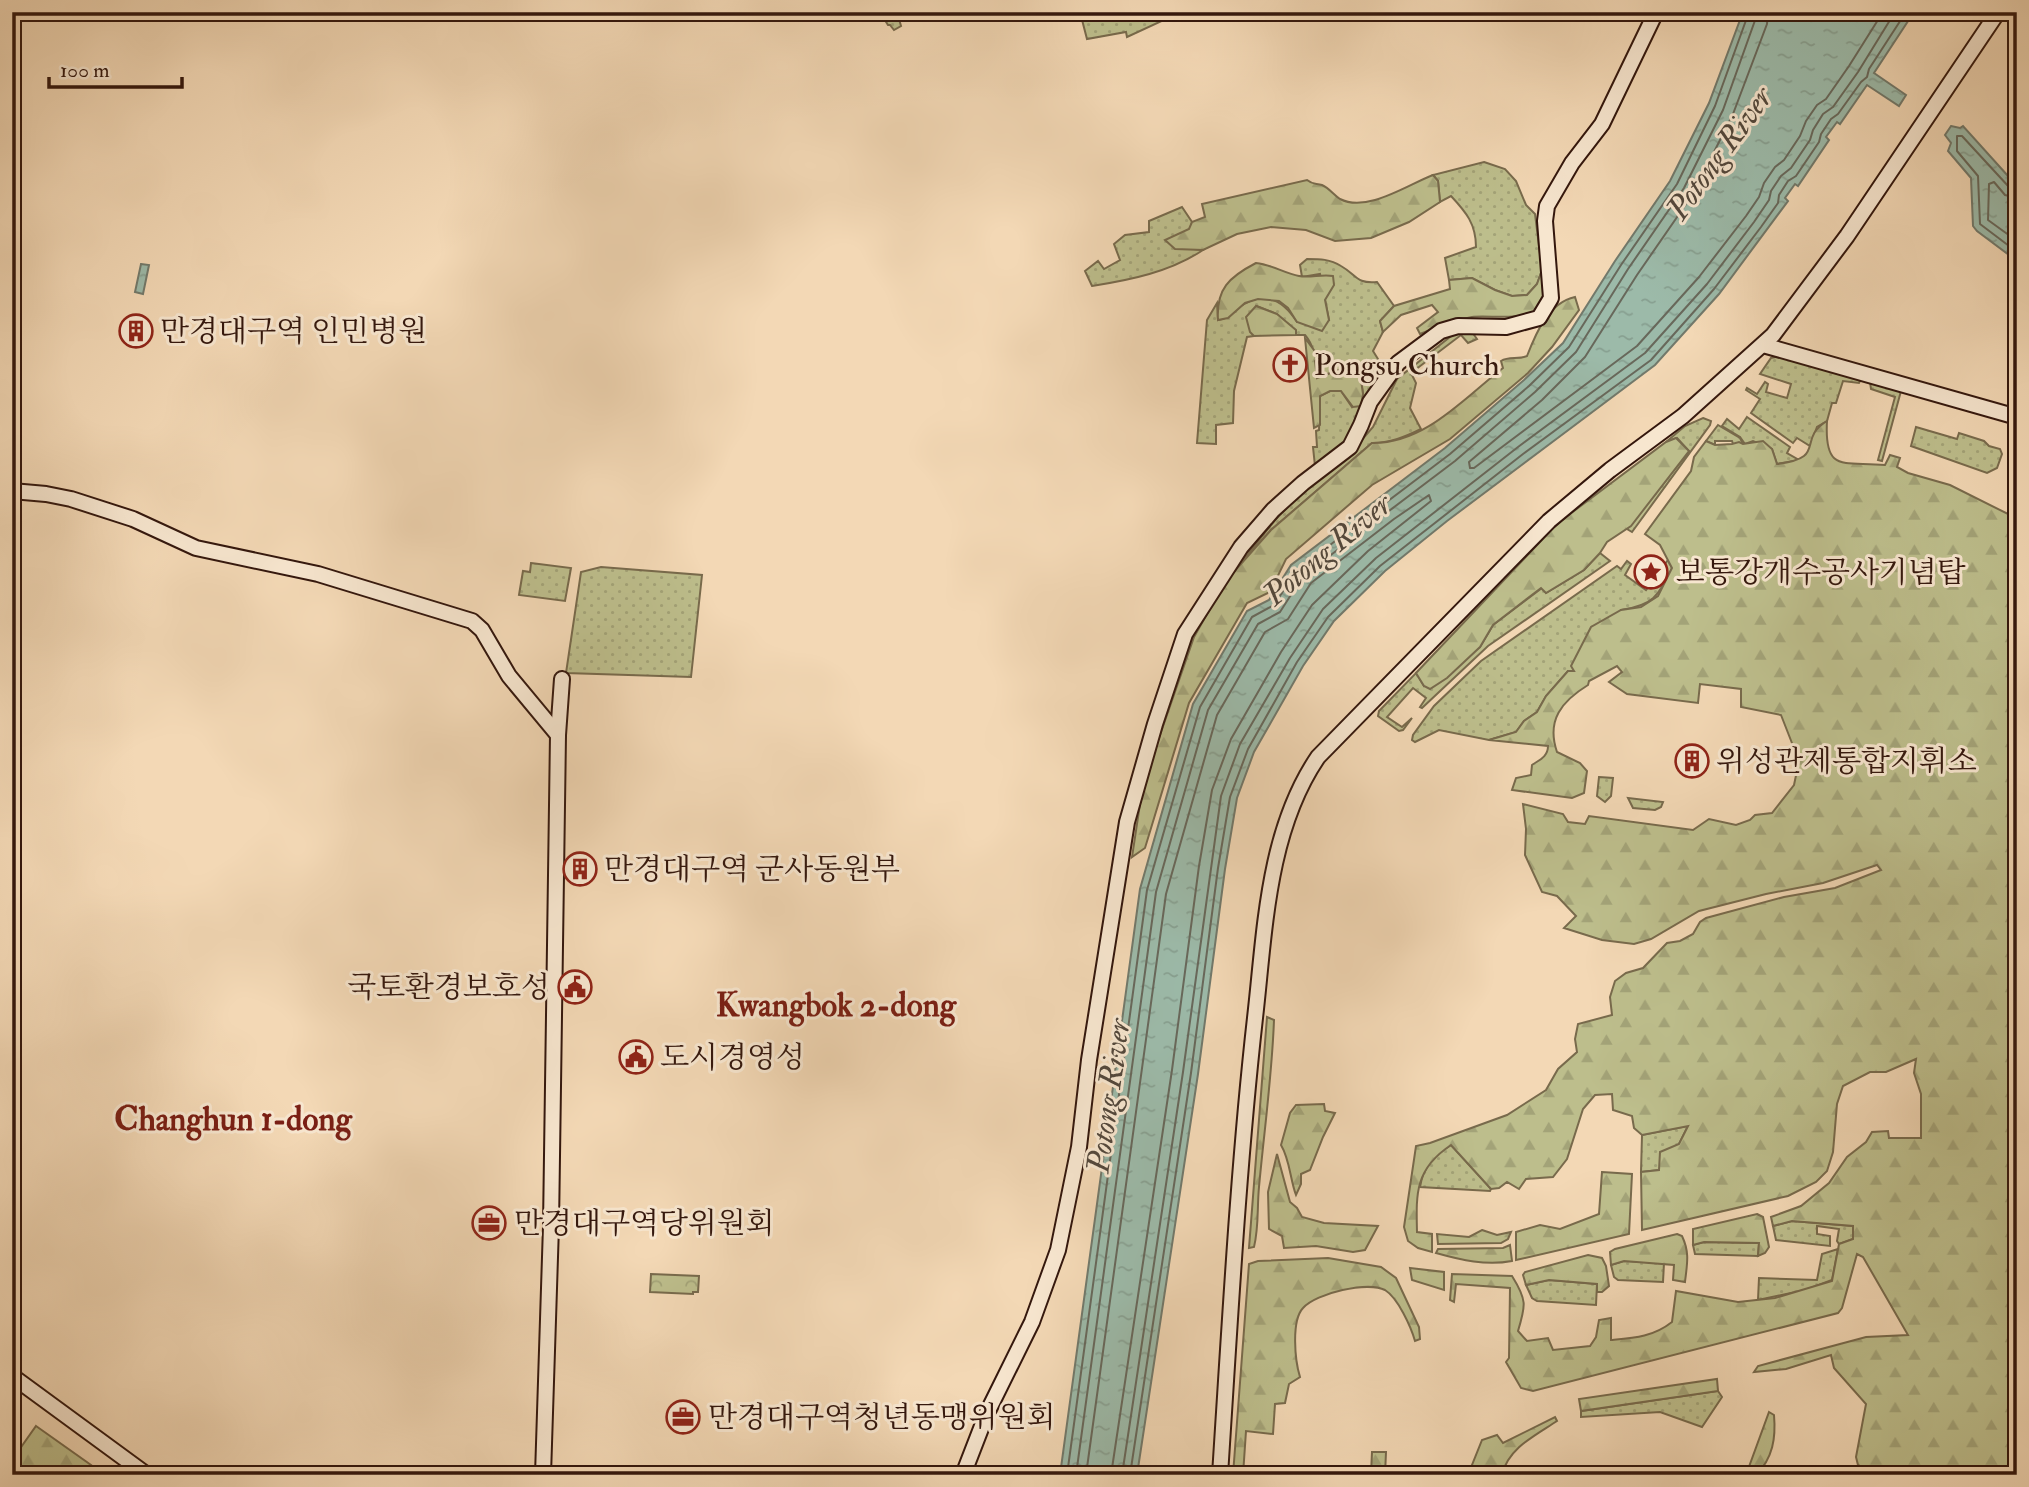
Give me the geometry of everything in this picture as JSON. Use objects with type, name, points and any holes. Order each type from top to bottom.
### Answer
[{"type":"main road","points":[[963,1475],[988,1413],[1032,1322],[1058,1251],[1079,1147],[1089,1060],[1127,822],[1155,724],[1185,634],[1241,547],[1273,510],[1350,447],[1362,425],[1370,401],[1398,363],[1441,331],[1458,326],[1506,327],[1524,324],[1539,318],[1547,308],[1551,299],[1545,221],[1547,206],[1572,163],[1602,124],[1656,12]]},
{"type":"main road","points":[[1220,1475],[1244,1129],[1269,895],[1289,815],[1304,776],[1318,757],[1549,521],[1683,416],[1763,345],[1847,236],[1998,12]]},
{"type":"main road","points":[[1763,345],[2017,417]]},
{"type":"main road","points":[[12,491],[71,499],[133,519],[196,548],[318,574],[472,621],[482,630],[509,676],[558,736]]},
{"type":"main road","points":[[543,1475],[551,1226],[558,736],[562,679]]},
{"type":"main road","points":[[12,1376],[147,1475]]},
{"type":"green space","points":[[880,12],[897,12],[901,26],[894,30]]},
{"type":"green space","points":[[1080,12],[1163,12],[1164,20],[1127,37],[1126,32],[1087,39]]},
{"type":"green space","points":[[1484,162],[1505,169],[1516,181],[1526,205],[1535,214],[1542,270],[1537,284],[1527,295],[1512,296],[1472,278],[1449,280],[1445,258],[1476,247],[1476,239],[1469,219],[1451,196],[1440,202],[1438,181],[1433,175]]},
{"type":"green space","points":[[1433,175],[1438,181],[1440,202],[1409,222],[1371,238],[1335,241],[1306,230],[1271,227],[1237,234],[1203,250],[1175,249],[1165,240],[1189,229],[1192,222],[1205,217],[1202,204],[1307,180],[1325,186],[1340,199],[1362,203],[1387,196]]},
{"type":"green space","points":[[1182,207],[1192,222],[1190,229],[1179,235],[1194,249],[1203,250],[1163,269],[1135,278],[1092,286],[1085,271],[1098,261],[1104,269],[1120,260],[1114,244],[1125,235],[1149,232],[1149,221]]},
{"type":"green space","points":[[1307,259],[1333,262],[1361,280],[1377,282],[1394,306],[1380,321],[1383,332],[1373,351],[1378,359],[1371,374],[1376,384],[1345,443],[1315,466],[1313,447],[1317,447],[1320,396],[1330,391],[1341,391],[1352,407],[1363,394],[1359,366],[1347,367],[1317,378],[1313,350],[1305,335],[1296,335],[1295,330],[1277,314],[1257,306],[1250,331],[1254,336],[1247,337],[1234,391],[1233,423],[1216,425],[1216,444],[1197,443],[1207,320],[1217,303],[1218,320],[1227,317],[1246,303],[1262,298],[1281,304],[1297,322],[1329,320],[1320,274],[1302,277],[1300,265]]},
{"type":"green space","points":[[1256,263],[1299,276],[1333,276],[1334,285],[1325,300],[1329,320],[1322,331],[1297,322],[1288,308],[1279,301],[1258,299],[1245,303],[1228,318],[1218,320],[1219,300],[1226,285],[1238,273]]},
{"type":"green space","points":[[1542,270],[1547,289],[1544,302],[1537,310],[1528,314],[1472,317],[1420,334],[1417,328],[1438,312],[1432,305],[1401,315],[1383,332],[1380,321],[1394,306],[1450,289],[1449,280],[1472,278],[1512,296],[1527,295],[1537,284]]},
{"type":"green space","points":[[1575,297],[1579,310],[1552,347],[1528,373],[1450,439],[1372,485],[1286,559],[1270,592],[1247,603],[1189,703],[1145,848],[1132,857],[1143,784],[1194,637],[1232,574],[1271,530],[1372,443],[1409,436],[1426,428],[1503,368],[1501,361],[1527,356],[1550,312]]},
{"type":"green space","points":[[1256,306],[1277,314],[1296,330],[1296,335],[1254,336],[1250,332],[1246,317]]},
{"type":"green space","points":[[1472,332],[1477,339],[1468,343],[1461,335],[1411,373],[1416,383],[1410,408],[1421,429],[1397,439],[1372,443],[1271,530],[1232,574],[1276,519],[1300,494],[1348,456],[1373,427],[1397,379],[1455,333]]},
{"type":"green space","points":[[1305,338],[1319,357],[1315,361],[1317,378],[1347,367],[1359,366],[1363,394],[1361,406],[1353,407],[1341,391],[1330,391],[1320,396],[1320,425],[1314,428]]},
{"type":"green space","points":[[1780,356],[1861,379],[1859,383],[1843,381],[1827,421],[1817,427],[1810,446],[1797,438],[1793,443],[1751,413],[1760,399],[1746,390],[1747,388],[1757,394],[1765,382],[1768,384],[1766,392],[1787,398],[1791,384],[1760,374],[1771,358]]},
{"type":"green space","points":[[1870,382],[1901,391],[1882,461],[1878,460],[1895,397],[1871,389]]},
{"type":"green space","points":[[1747,417],[1790,447],[1787,453],[1799,460],[1777,464],[1772,449],[1753,441],[1745,444],[1740,437],[1722,426],[1727,419],[1739,429]]},
{"type":"green space","points":[[1703,418],[1711,421],[1710,425],[1632,532],[1627,529],[1689,451],[1677,438],[1666,442],[1685,426]]},
{"type":"green space","points":[[1827,421],[1829,450],[1833,457],[1840,461],[1885,465],[1890,455],[1900,458],[1897,467],[1908,473],[1950,485],[2017,516],[2017,1465],[2005,1470],[2001,1475],[1877,1475],[1858,1465],[1856,1457],[1866,1404],[1834,1368],[1831,1355],[1786,1369],[1754,1372],[1758,1366],[1866,1337],[1908,1335],[1863,1257],[1857,1254],[1842,1308],[1838,1313],[1533,1391],[1521,1388],[1506,1362],[1509,1358],[1510,1288],[1456,1284],[1454,1302],[1450,1300],[1452,1274],[1512,1276],[1524,1303],[1518,1331],[1527,1341],[1548,1338],[1553,1350],[1590,1346],[1596,1337],[1599,1320],[1611,1318],[1611,1340],[1658,1331],[1672,1322],[1676,1291],[1738,1302],[1775,1298],[1832,1281],[1839,1244],[1853,1239],[1853,1226],[1792,1221],[1773,1226],[1771,1217],[1801,1206],[1829,1183],[1847,1157],[1866,1142],[1872,1132],[1888,1131],[1889,1138],[1921,1138],[1921,1094],[1914,1073],[1916,1059],[1886,1072],[1870,1072],[1843,1086],[1837,1104],[1833,1152],[1827,1171],[1816,1182],[1788,1196],[1642,1230],[1641,1172],[1659,1170],[1660,1152],[1679,1144],[1688,1126],[1642,1135],[1634,1128],[1632,1116],[1613,1110],[1612,1094],[1595,1095],[1583,1109],[1567,1159],[1553,1177],[1526,1179],[1519,1189],[1507,1182],[1499,1188],[1491,1189],[1451,1145],[1430,1163],[1420,1183],[1418,1194],[1417,1232],[1432,1234],[1432,1252],[1418,1248],[1408,1241],[1404,1227],[1416,1146],[1507,1115],[1546,1090],[1558,1069],[1577,1052],[1575,1039],[1578,1024],[1612,1015],[1610,997],[1615,981],[1626,973],[1643,968],[1667,943],[1680,941],[1693,934],[1700,922],[1706,918],[1784,897],[1835,888],[1881,870],[1877,865],[1823,883],[1699,911],[1651,939],[1634,944],[1602,940],[1564,928],[1576,916],[1557,896],[1542,892],[1525,855],[1523,804],[1563,814],[1568,822],[1585,824],[1589,816],[1693,830],[1709,819],[1736,825],[1755,815],[1772,813],[1794,785],[1799,761],[1781,715],[1741,707],[1741,689],[1700,684],[1698,703],[1627,694],[1609,682],[1622,672],[1617,666],[1589,681],[1588,685],[1564,705],[1555,721],[1554,741],[1557,752],[1580,763],[1587,771],[1584,793],[1572,798],[1512,790],[1516,778],[1531,775],[1532,765],[1545,756],[1548,746],[1489,740],[1516,732],[1524,721],[1537,712],[1546,696],[1568,671],[1574,671],[1571,666],[1591,627],[1621,610],[1641,607],[1658,596],[1672,568],[1660,545],[1645,534],[1691,471],[1694,457],[1706,441],[1715,445],[1763,441],[1772,449],[1777,464],[1793,461],[1807,453],[1813,435]]},
{"type":"green space","points":[[1718,425],[1740,438],[1743,444],[1715,441],[1715,445],[1706,441]]},
{"type":"green space","points":[[1916,427],[1957,439],[1959,433],[2000,449],[2002,454],[1997,468],[1987,473],[1911,446]]},
{"type":"green space","points":[[1676,438],[1689,451],[1631,526],[1607,542],[1584,570],[1546,593],[1541,588],[1493,625],[1480,647],[1447,678],[1430,689],[1424,686],[1416,673],[1558,523],[1666,442]]},
{"type":"green space","points":[[1600,553],[1610,561],[1488,646],[1422,708],[1420,707],[1426,698],[1413,688],[1387,717],[1402,727],[1412,718],[1403,730],[1399,731],[1378,716],[1379,711],[1416,673],[1424,686],[1480,647],[1493,625],[1542,588],[1546,593],[1584,570]]},
{"type":"green space","points":[[1668,560],[1672,568],[1654,598],[1641,605],[1621,610],[1574,671],[1568,671],[1546,696],[1537,712],[1524,721],[1516,732],[1489,740],[1439,730],[1415,742],[1412,740],[1434,706],[1481,661],[1617,566],[1621,569],[1627,561],[1631,564],[1625,575],[1646,590]]},
{"type":"green space","points":[[531,563],[571,568],[565,601],[519,595],[523,571],[530,572]]},
{"type":"green space","points":[[601,567],[702,575],[691,677],[566,673],[581,572]]},
{"type":"green space","points":[[1599,777],[1613,778],[1611,796],[1605,802],[1597,796]]},
{"type":"green space","points":[[1628,798],[1663,802],[1661,807],[1655,810],[1633,808]]},
{"type":"green space","points":[[1267,1017],[1274,1020],[1272,1062],[1257,1232],[1254,1247],[1249,1248]]},
{"type":"green space","points":[[1324,1104],[1325,1111],[1335,1113],[1310,1170],[1301,1174],[1301,1184],[1296,1195],[1281,1145],[1290,1113],[1296,1105]]},
{"type":"green space","points":[[1688,1126],[1660,1170],[1641,1172],[1642,1135]]},
{"type":"green space","points":[[1451,1145],[1490,1191],[1420,1187],[1430,1162]]},
{"type":"green space","points":[[1277,1154],[1290,1202],[1302,1217],[1324,1223],[1378,1226],[1365,1250],[1353,1252],[1316,1246],[1284,1248],[1282,1236],[1269,1229],[1268,1192]]},
{"type":"green space","points":[[1602,1172],[1632,1174],[1629,1234],[1516,1260],[1516,1232],[1540,1225],[1560,1229],[1599,1214]]},
{"type":"green space","points":[[1757,1214],[1763,1217],[1769,1247],[1765,1253],[1758,1256],[1759,1243],[1704,1242],[1693,1245],[1693,1229]]},
{"type":"green space","points":[[1792,1221],[1853,1226],[1853,1239],[1839,1244],[1839,1229],[1817,1226],[1817,1234],[1830,1236],[1830,1246],[1776,1240],[1773,1226]]},
{"type":"green space","points":[[1482,1230],[1497,1235],[1511,1232],[1508,1239],[1501,1243],[1438,1244],[1437,1234],[1469,1237]]},
{"type":"green space","points":[[1677,1234],[1682,1236],[1686,1248],[1685,1282],[1673,1280],[1674,1265],[1624,1261],[1611,1265],[1610,1252],[1615,1249]]},
{"type":"green space","points":[[1704,1242],[1759,1243],[1758,1256],[1695,1254],[1693,1245]]},
{"type":"green space","points":[[1510,1245],[1512,1261],[1474,1262],[1436,1253],[1438,1249],[1503,1248]]},
{"type":"green space","points":[[1838,1249],[1832,1280],[1805,1290],[1758,1300],[1759,1278],[1817,1280],[1822,1254]]},
{"type":"green space","points":[[1588,1255],[1602,1258],[1606,1266],[1609,1286],[1602,1292],[1597,1292],[1597,1284],[1549,1280],[1526,1285],[1523,1275],[1525,1272]]},
{"type":"green space","points":[[1328,1258],[1381,1267],[1396,1278],[1419,1327],[1420,1339],[1415,1341],[1399,1306],[1385,1290],[1367,1287],[1342,1290],[1319,1298],[1303,1308],[1295,1331],[1300,1377],[1289,1384],[1285,1403],[1275,1404],[1273,1434],[1246,1431],[1243,1475],[1233,1475],[1249,1264],[1258,1261]]},
{"type":"green space","points":[[1624,1261],[1664,1263],[1663,1282],[1618,1280],[1614,1277],[1611,1265]]},
{"type":"green space","points":[[1410,1268],[1444,1272],[1444,1290],[1412,1280]]},
{"type":"green space","points":[[651,1274],[699,1276],[698,1292],[650,1292]]},
{"type":"green space","points":[[1549,1280],[1597,1284],[1596,1305],[1537,1301],[1532,1298],[1526,1285]]},
{"type":"green space","points":[[1717,1379],[1718,1391],[1581,1411],[1579,1399]]},
{"type":"green space","points":[[1718,1391],[1722,1397],[1702,1427],[1660,1412],[1581,1417],[1581,1411]]},
{"type":"green space","points":[[1769,1412],[1774,1415],[1774,1440],[1770,1455],[1756,1475],[1746,1475]]},
{"type":"green space","points":[[1555,1417],[1557,1421],[1532,1437],[1510,1457],[1502,1475],[1468,1475],[1482,1440],[1497,1435],[1503,1443]]},
{"type":"green space","points":[[36,1426],[91,1465],[84,1475],[16,1475],[12,1472],[12,1460]]},
{"type":"green space","points":[[1372,1452],[1386,1452],[1385,1475],[1371,1475]]},
{"type":"water","name":"Potong River","points":[[1743,12],[1914,12],[1874,73],[1906,95],[1899,106],[1867,85],[1840,124],[1837,122],[1826,137],[1829,140],[1798,186],[1795,184],[1785,198],[1788,201],[1719,294],[1655,365],[1447,521],[1385,571],[1334,621],[1303,666],[1254,752],[1237,798],[1137,1475],[1060,1475],[1140,889],[1193,704],[1247,611],[1269,600],[1291,565],[1445,448],[1563,343],[1670,181],[1709,103]]},
{"type":"water","points":[[1951,126],[1963,126],[2017,186],[2017,261],[1973,226],[1971,178],[1948,151],[1951,143],[1945,135]]},
{"type":"water","points":[[141,264],[149,265],[143,294],[135,292]]},
{"type":"place","name":"만경대구역 인민병원","points":[[136,331]]},
{"type":"place","name":"Pongsu Church","points":[[1290,365]]},
{"type":"place","name":"보통강개수공사기념탑","points":[[1651,572]]},
{"type":"place","name":"위성관제통합지휘소","points":[[1692,761]]},
{"type":"place","name":"만경대구역 군사동원부","points":[[580,869]]},
{"type":"place","name":"국토환경보호성","points":[[575,987]]},
{"type":"place","name":"도시경영성","points":[[636,1057]]},
{"type":"place","name":"만경대구역당위원회","points":[[489,1223]]},
{"type":"place","name":"만경대구역청년동맹위원회","points":[[683,1417]]},
{"type":"district","name":"Kwangbok 2-dong","points":[[836,1004]]},
{"type":"district","name":"Changhun 1-dong","points":[[233,1118]]}]
